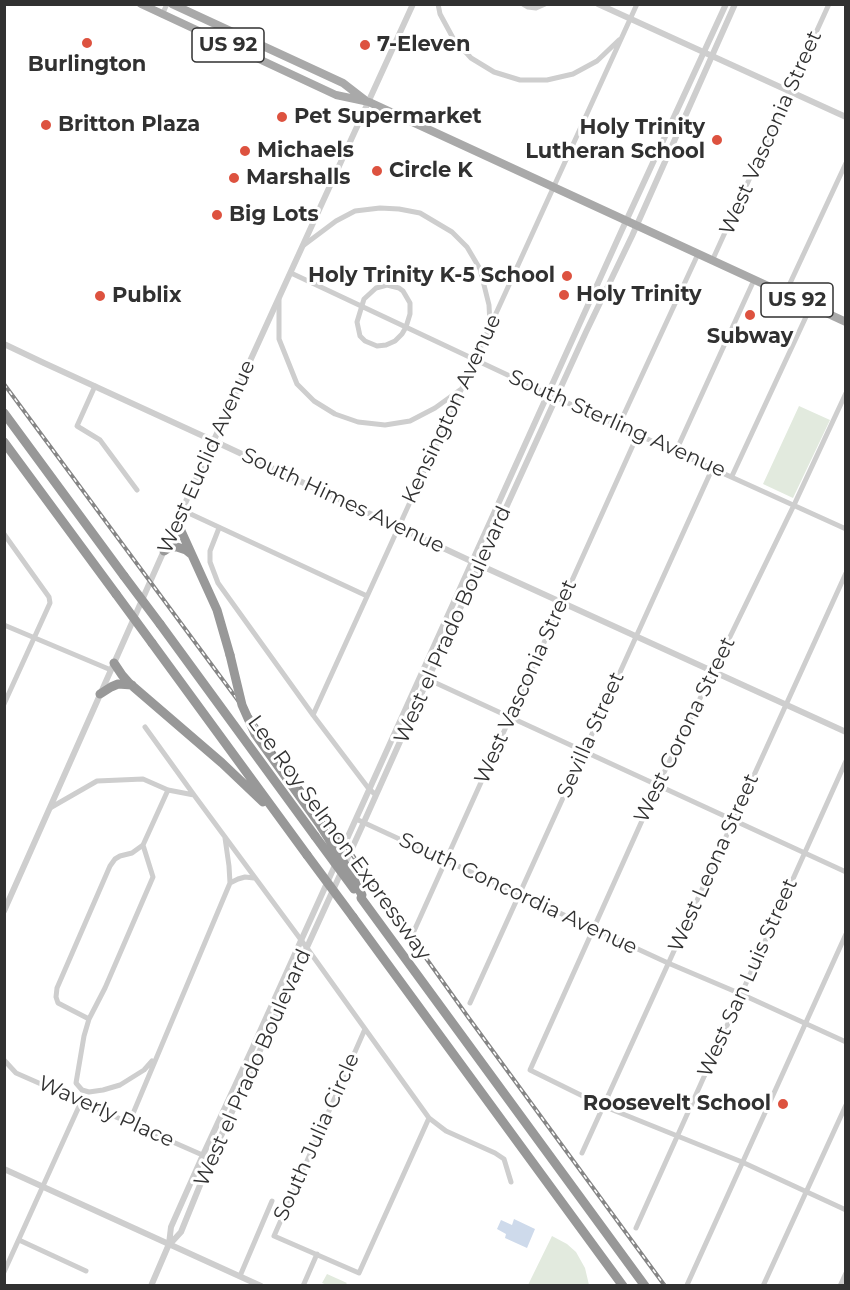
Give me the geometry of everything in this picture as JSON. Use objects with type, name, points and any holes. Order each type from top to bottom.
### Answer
[{"type":"highway","name":"Lee Roy Selmon Expressway","points":[[4,413],[645,1286]]},
{"type":"highway","name":"Lee Roy Selmon Expressway","points":[[4,442],[623,1286]]},
{"type":"highway","points":[[177,522],[217,610],[231,655],[242,705],[255,734],[320,825],[363,899]]},
{"type":"highway","points":[[164,551],[177,547],[191,554]]},
{"type":"highway","points":[[113,666],[279,816]]},
{"type":"highway","points":[[100,694],[114,685],[132,685]]},
{"type":"main road","name":"US 92","points":[[141,4],[336,94],[369,102],[846,322]]},
{"type":"main road","name":"US 92","points":[[169,4],[344,84],[369,102]]},
{"type":"street","points":[[162,15],[169,4]]},
{"type":"street","name":"West Euclid Avenue","points":[[4,911],[182,510],[413,4]]},
{"type":"street","points":[[438,4],[440,14],[453,38],[471,58],[494,72],[520,80],[547,81],[573,74],[597,61],[623,36]]},
{"type":"street","points":[[523,4],[536,8],[545,4]]},
{"type":"street","points":[[598,4],[846,117]]},
{"type":"street","name":"Kensington Avenue","points":[[313,715],[638,4]]},
{"type":"street","name":"West el Prado Boulevard","points":[[170,1244],[171,1227],[202,1155],[726,4]]},
{"type":"street","name":"West el Prado Boulevard","points":[[151,1286],[170,1244],[181,1232],[211,1158],[586,332],[637,225],[735,4]]},
{"type":"street","name":"West Vasconia Street","points":[[712,261],[829,4]]},
{"type":"street","points":[[785,294],[846,163]]},
{"type":"street","points":[[304,245],[336,221],[355,211],[380,208],[420,213],[452,232],[467,247],[480,269],[489,305],[490,327]]},
{"type":"street","name":"West Vasconia Street","points":[[619,425],[698,254]]},
{"type":"street","name":"South Sterling Avenue","points":[[291,273],[846,529]]},
{"type":"street","points":[[676,451],[754,280]]},
{"type":"street","points":[[387,285],[399,288],[410,303],[410,314],[406,327],[395,342],[377,346],[365,341],[358,330],[357,322],[364,299],[376,288],[387,285]]},
{"type":"street","points":[[279,298],[279,339],[297,384],[314,401],[335,414],[358,422],[385,425],[410,421],[435,408],[462,389]]},
{"type":"street","points":[[732,476],[811,306]]},
{"type":"street","points":[[578,328],[586,332]]},
{"type":"street","name":"South Himes Avenue","points":[[4,344],[472,562],[846,732]]},
{"type":"street","points":[[95,386],[76,426],[100,440],[137,490]]},
{"type":"street","name":"West Corona Street","points":[[603,1106],[530,1070],[658,785],[846,393]]},
{"type":"street","name":"West Vasconia Street","points":[[414,931],[638,434]]},
{"type":"street","name":"Sevilla Street","points":[[470,1003],[713,467]]},
{"type":"street","points":[[509,481],[517,484]]},
{"type":"street","points":[[182,510],[367,596]]},
{"type":"street","points":[[219,528],[210,551],[210,562],[218,583],[313,715],[376,795]]},
{"type":"street","points":[[4,534],[49,597],[50,603],[4,704]]},
{"type":"street","name":"West Leona Street","points":[[582,1153],[846,573]]},
{"type":"street","points":[[4,625],[113,666]]},
{"type":"street","points":[[421,676],[846,872]]},
{"type":"street","points":[[145,727],[429,1118],[446,1131],[504,1159],[511,1182]]},
{"type":"street","name":"West San Luis Street","points":[[636,1228],[846,761]]},
{"type":"street","points":[[50,808],[97,781],[143,779],[168,790],[194,795]]},
{"type":"street","points":[[89,1019],[58,1003],[57,988],[110,866],[115,859],[132,853],[143,845],[168,790]]},
{"type":"street","name":"South Concordia Avenue","points":[[356,819],[668,963],[846,1042]]},
{"type":"street","points":[[129,1123],[230,883],[225,837]]},
{"type":"street","points":[[143,845],[153,877],[89,1019],[76,1083],[82,1090],[89,1092],[120,1085],[144,1071],[157,1056]]},
{"type":"street","points":[[230,883],[245,877],[254,878]]},
{"type":"street","points":[[687,1285],[846,934]]},
{"type":"street","name":"South Julia Circle","points":[[317,1254],[274,1236],[365,1029]]},
{"type":"street","points":[[252,1049],[260,1052]]},
{"type":"street","name":"Waverly Place","points":[[4,1060],[16,1073],[211,1158]]},
{"type":"street","points":[[4,1272],[43,1186],[82,1090]]},
{"type":"street","points":[[764,1286],[846,1105]]},
{"type":"street","points":[[603,1106],[742,1162],[846,1210]]},
{"type":"street","points":[[303,1286],[317,1254],[359,1273],[429,1118]]},
{"type":"street","points":[[4,1169],[261,1286]]},
{"type":"street","points":[[240,1276],[272,1201]]},
{"type":"street","points":[[19,1240],[86,1271]]},
{"type":"street","points":[[840,1286],[846,1273]]},
{"type":"shaded area","points":[[799,406],[830,420],[793,498],[763,484]]},
{"type":"shaded area","points":[[552,1236],[576,1252],[585,1268],[589,1285],[528,1285]]},
{"type":"shaded area","points":[[327,1274],[347,1283],[327,1285],[322,1283]]},
{"type":"water","points":[[514,1219],[535,1229],[527,1248],[505,1238],[506,1234],[497,1229],[501,1220],[512,1225]]},
{"type":"railway","points":[[4,384],[251,718],[278,759],[351,853],[665,1286]]},
{"type":"place","name":"Burlington","points":[[87,43]]},
{"type":"place","name":"7-Eleven","points":[[365,45]]},
{"type":"place","name":"Pet Supermarket","points":[[282,117]]},
{"type":"place","name":"Britton Plaza","points":[[46,125]]},
{"type":"place","name":"Holy Trinity Lutheran School","points":[[717,140]]},
{"type":"place","name":"Michaels","points":[[245,151]]},
{"type":"place","name":"Circle K","points":[[377,171]]},
{"type":"place","name":"Marshalls","points":[[234,178]]},
{"type":"place","name":"Big Lots","points":[[217,215]]},
{"type":"place","name":"Holy Trinity K-5 School","points":[[567,276]]},
{"type":"place","name":"Holy Trinity","points":[[564,295]]},
{"type":"place","name":"Publix","points":[[100,296]]},
{"type":"place","name":"Subway","points":[[750,315]]},
{"type":"place","name":"Roosevelt School","points":[[783,1104]]}]
